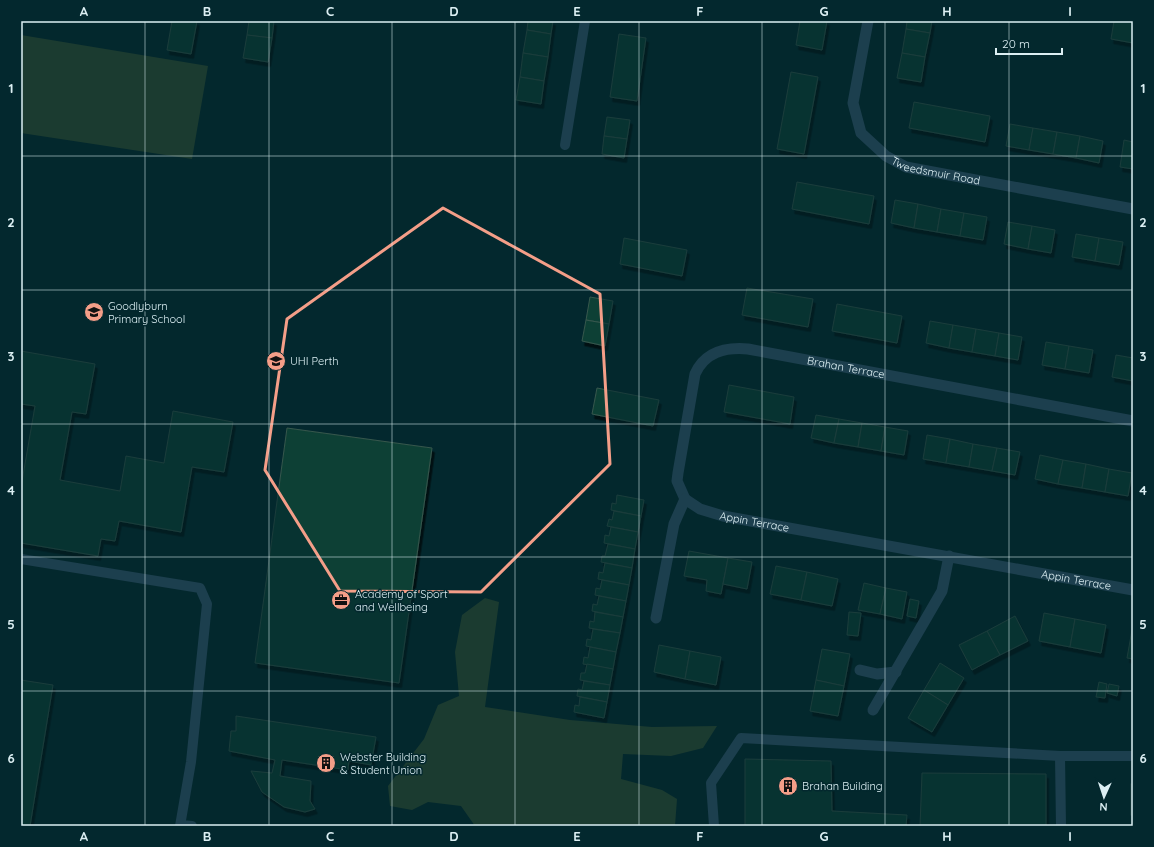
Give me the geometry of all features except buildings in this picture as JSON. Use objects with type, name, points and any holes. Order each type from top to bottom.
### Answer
[{"type":"street","name":"Tweedsmuir Road","points":[[868,21],[853,103],[861,133],[886,156],[906,167],[1133,208]]},
{"type":"street","name":"Brahan Terrace","points":[[685,499],[677,481],[695,374],[699,364],[708,356],[726,349],[748,350],[1133,421]]},
{"type":"street","name":"Appin Terrace","points":[[685,499],[700,509],[723,516],[1133,590]]},
{"type":"street","points":[[656,618],[674,524],[685,499]]},
{"type":"street","points":[[873,710],[942,591],[949,556]]},
{"type":"street","points":[[860,670],[877,674],[896,672]]},
{"type":"lane","points":[[565,145],[586,21]]},
{"type":"lane","points":[[21,558],[200,588],[208,604],[191,762],[181,825],[192,826]]},
{"type":"lane","points":[[714,826],[712,783],[741,738],[1060,756],[1133,756]]},
{"type":"lane","points":[[1060,756],[1060,826]]},
{"type":"highlighted area","points":[[443,208],[600,294],[610,464],[481,592],[340,591],[265,470],[287,319]]},
{"type":"green space","points":[[21,35],[208,66],[192,159],[21,133]]},
{"type":"green space","points":[[485,598],[499,602],[485,707],[570,720],[652,727],[717,726],[703,748],[671,756],[623,754],[621,779],[662,790],[677,799],[675,826],[475,826],[461,806],[428,802],[412,810],[390,806],[388,786],[424,739],[438,705],[459,696],[455,652],[462,615]]},
{"type":"place","name":"Goodlyburn Primary School","points":[[94,312]]},
{"type":"place","name":"UHI Perth","points":[[276,361]]},
{"type":"place","name":"Academy of Sport and Wellbeing","points":[[341,600]]},
{"type":"place","name":"Webster Building & Student Union","points":[[326,763]]},
{"type":"place","name":"Brahan Building","points":[[788,786]]}]
